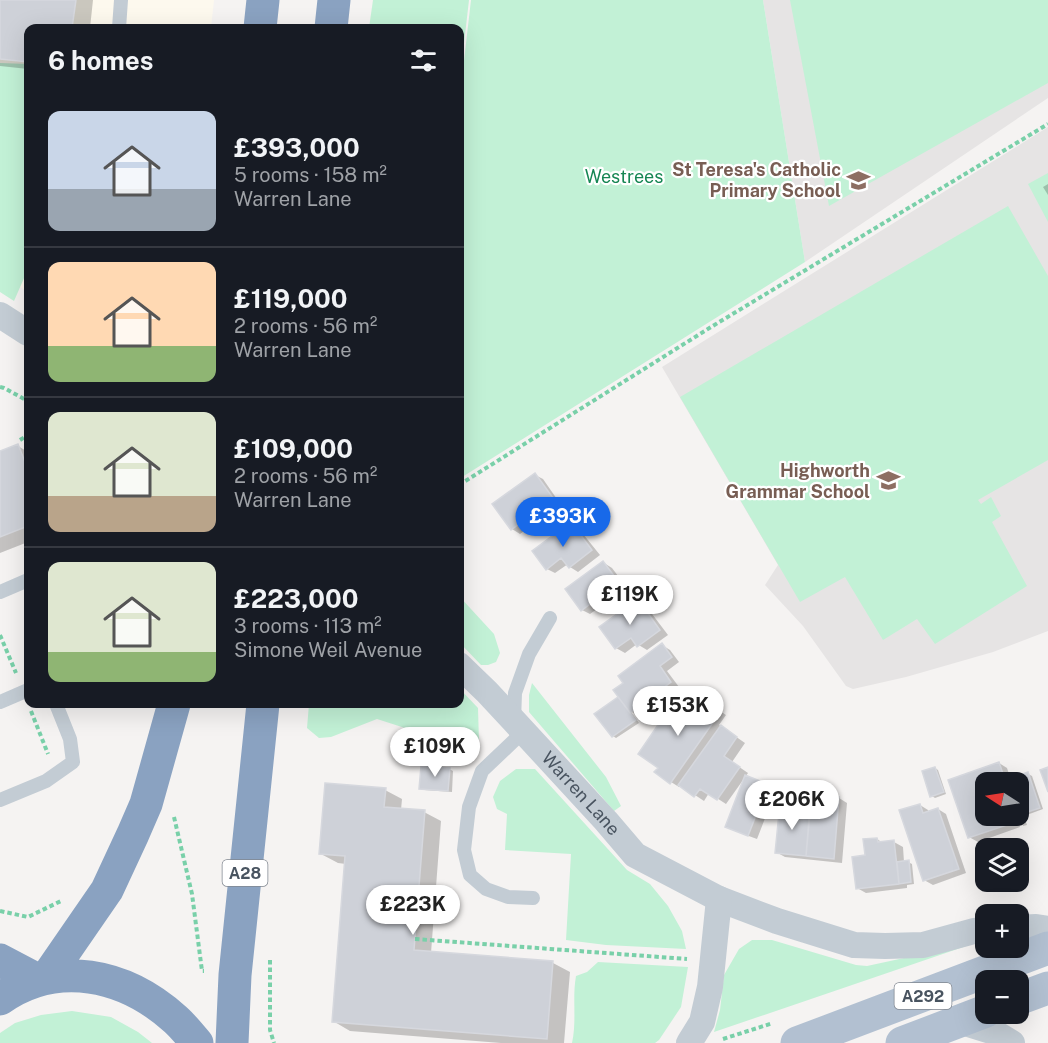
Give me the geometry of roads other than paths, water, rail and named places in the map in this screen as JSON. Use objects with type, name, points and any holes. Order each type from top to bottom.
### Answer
[{"type":"highway","points":[[260,24],[263,0]]},
{"type":"highway","points":[[331,24],[334,0]]},
{"type":"highway","points":[[42,979],[106,890],[134,834],[146,804],[173,708]]},
{"type":"highway","name":"A28","points":[[232,1043],[235,975],[263,708]]},
{"type":"highway","points":[[0,960],[42,979]]},
{"type":"highway","points":[[0,999],[14,989],[42,979],[64,975],[104,980],[137,993],[155,1004],[175,1019],[197,1043]]},
{"type":"main road","name":"A292","points":[[797,1043],[1048,948]]},
{"type":"main road","points":[[1029,995],[1048,988]]},
{"type":"main road","name":"A292","points":[[902,1043],[972,1016]]},
{"type":"street","points":[[0,315],[24,330]]},
{"type":"street","name":"Warren Lane","points":[[464,671],[519,726],[635,855],[719,899],[854,945],[923,945],[975,931]]},
{"type":"street","points":[[689,1043],[702,1022],[710,987],[719,899]]},
{"type":"street","points":[[1029,927],[1048,929]]},
{"type":"street","points":[[972,1016],[1012,1043]]},
{"type":"lane","points":[[119,24],[121,0]]},
{"type":"lane","points":[[0,592],[24,582]]},
{"type":"lane","points":[[533,898],[508,897],[486,889],[470,875],[464,850],[469,807],[482,771],[519,726],[515,693],[529,654],[550,618]]},
{"type":"lane","points":[[0,702],[24,692]]},
{"type":"lane","points":[[0,800],[46,781],[73,762],[70,739],[58,708]]},
{"type":"place","name":"St Teresa's Catholic Primary School","points":[[859,180]]},
{"type":"place","name":"Highworth Grammar School","points":[[888,481]]},
{"type":"park label","name":"Westrees","points":[[624,177]]}]
